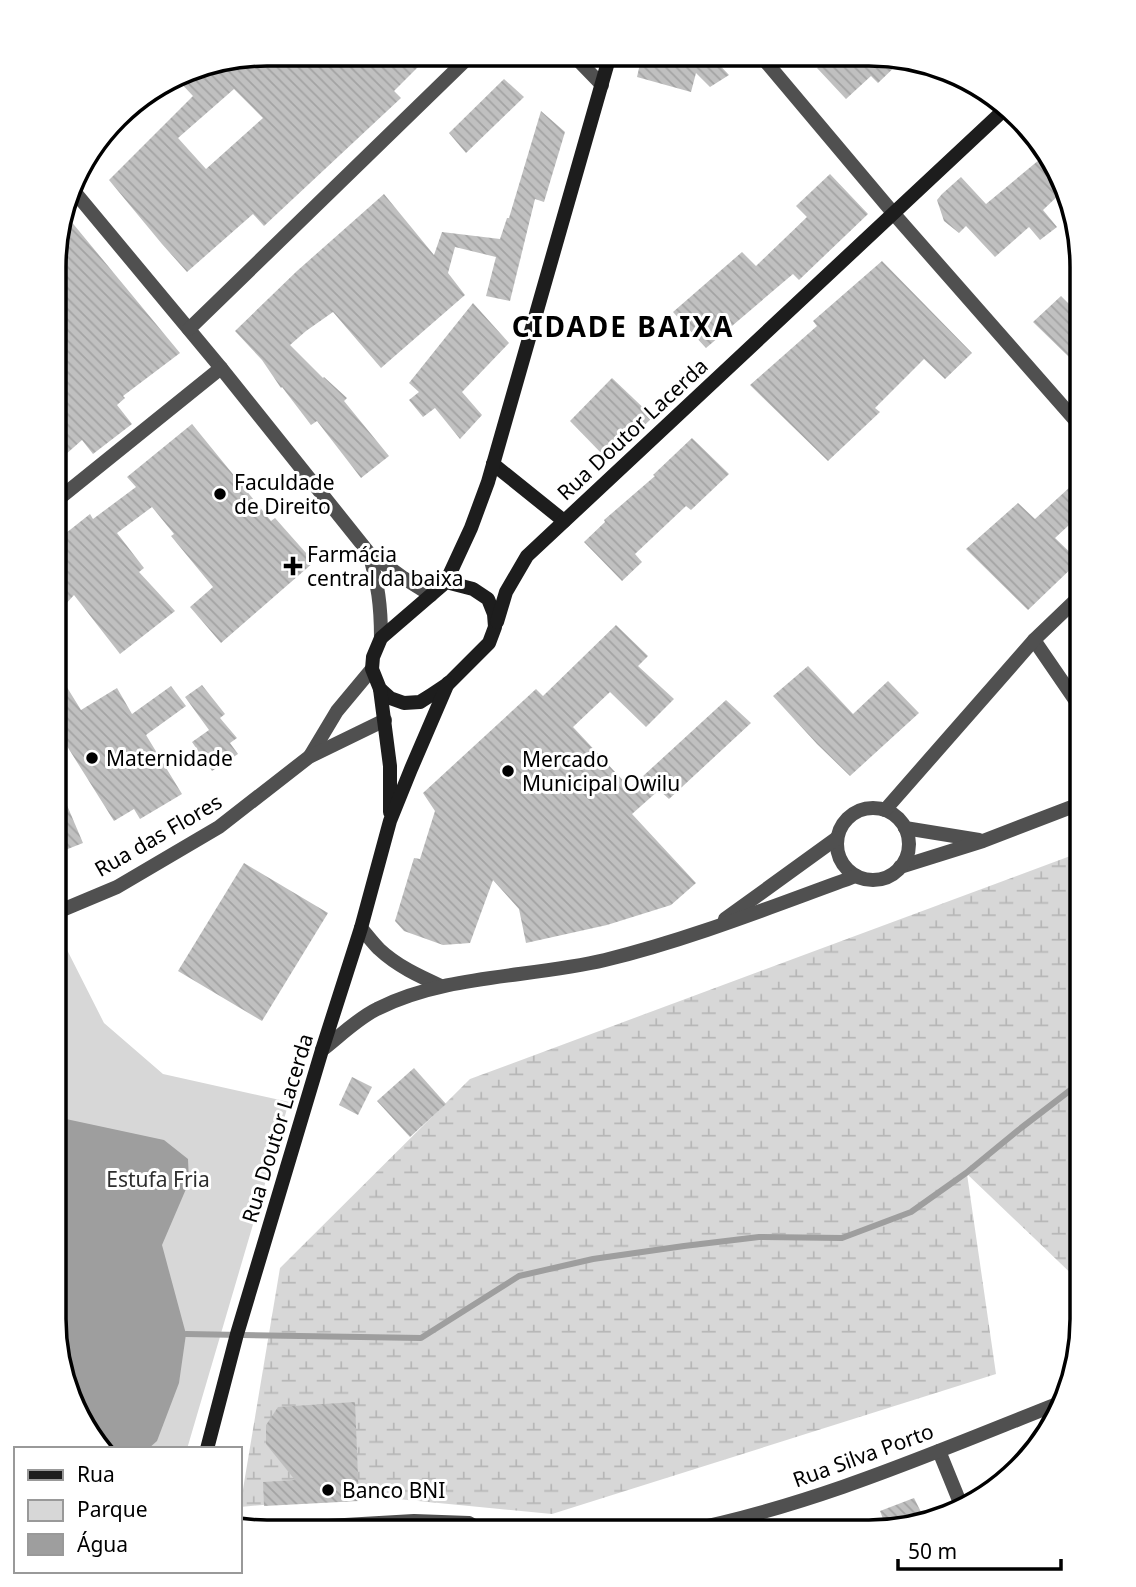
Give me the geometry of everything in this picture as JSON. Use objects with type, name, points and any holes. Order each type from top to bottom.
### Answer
[{"type":"main road","points":[[420,702],[404,703],[390,698],[380,689],[372,669],[373,657],[381,638],[446,582],[471,528],[493,464],[607,66]]},
{"type":"main road","name":"Rua Doutor Lacerda","points":[[385,720],[449,683],[489,643],[506,592],[527,556],[999,114]]},
{"type":"main road","points":[[493,464],[564,521]]},
{"type":"main road","points":[[446,582],[473,589],[488,599],[494,614],[495,627]]},
{"type":"main road","name":"Rua Doutor Lacerda","points":[[208,1447],[237,1334],[361,928],[390,821],[449,683]]},
{"type":"main road","name":"Rua Doutor Lacerda","points":[[380,689],[390,766],[390,821]]},
{"type":"street","points":[[584,66],[602,85]]},
{"type":"street","points":[[770,66],[894,214],[1070,414]]},
{"type":"street","points":[[189,329],[459,67]]},
{"type":"street","points":[[79,198],[221,368],[369,553],[431,595]]},
{"type":"street","points":[[66,493],[221,368]]},
{"type":"street","points":[[369,553],[381,608],[381,638]]},
{"type":"street","points":[[885,810],[1034,640],[1070,606]]},
{"type":"street","points":[[1034,640],[1070,692]]},
{"type":"street","name":"Rua das Flores","points":[[309,757],[337,711],[372,669]]},
{"type":"street","name":"Rua das Flores","points":[[66,908],[117,887],[219,827],[309,757],[385,720]]},
{"type":"street","points":[[872,808],[885,810],[897,817],[905,828],[909,842],[907,855],[891,875],[879,879],[856,876],[841,860],[837,850],[837,838],[848,818],[858,811],[872,808]]},
{"type":"street","points":[[900,867],[983,841],[1069,808]]},
{"type":"street","points":[[905,828],[983,841]]},
{"type":"street","points":[[710,930],[837,838]]},
{"type":"street","points":[[322,1050],[374,1010],[397,1000],[441,986],[603,960],[710,930],[856,876]]},
{"type":"street","points":[[361,928],[378,948],[392,959],[441,986]]},
{"type":"street","name":"Rua Silva Porto","points":[[731,1520],[830,1493],[1049,1408]]},
{"type":"street","points":[[939,1451],[959,1499]]},
{"type":"green space","points":[[1069,856],[1069,1272],[967,1174],[996,1374],[552,1514],[367,1496],[242,1507],[280,1268],[470,1079]]},
{"type":"green space","name":"Estufa Fria","points":[[66,948],[104,1023],[163,1074],[289,1102],[188,1447],[112,1447],[87,1409],[73,1372],[68,1346]]},
{"type":"water","points":[[66,1119],[164,1140],[188,1159],[189,1182],[162,1245],[186,1334],[179,1383],[157,1441],[150,1447],[112,1447],[87,1409],[73,1372],[66,1320]]},
{"type":"building","points":[[639,66],[721,66],[729,75],[710,87],[696,73],[691,92],[637,77]]},
{"type":"building","points":[[254,67],[418,67],[394,91],[401,98],[264,226],[253,214],[187,272],[109,180],[193,96],[183,85],[228,70]],"holes":[[[234,89],[263,118],[206,169],[178,138]]]},
{"type":"building","points":[[817,68],[894,68],[878,83],[871,76],[846,99]]},
{"type":"building","points":[[504,79],[524,97],[466,153],[449,133]]},
{"type":"building","points":[[541,111],[565,132],[544,202],[535,199],[510,301],[486,296],[496,257],[455,247],[448,273],[465,295],[381,368],[333,312],[290,345],[347,398],[344,401],[389,456],[361,478],[317,421],[311,425],[262,360],[235,331],[297,271],[384,194],[434,255],[442,232],[500,239],[509,218]]},
{"type":"building","points":[[1039,160],[1057,197],[1043,210],[1057,227],[1040,240],[1029,227],[995,257],[966,226],[959,233],[944,221],[937,200],[961,177],[986,204]]},
{"type":"building","points":[[830,174],[868,214],[799,280],[793,274],[706,348],[673,312],[742,252],[756,266],[807,217],[796,206]]},
{"type":"building","points":[[72,222],[180,353],[123,396],[125,398],[117,405],[132,424],[93,454],[82,440],[66,454],[66,267]]},
{"type":"building","points":[[882,261],[972,353],[945,379],[924,359],[875,408],[880,412],[828,461],[750,385],[817,326],[813,321]]},
{"type":"building","points":[[1061,296],[1070,305],[1070,356],[1069,357],[1033,322]]},
{"type":"building","points":[[473,303],[509,343],[462,392],[482,415],[460,439],[435,408],[423,417],[409,400],[419,392],[409,383]]},
{"type":"building","points":[[612,378],[653,417],[608,460],[570,421]]},
{"type":"building","points":[[192,424],[271,521],[275,518],[314,562],[221,643],[190,607],[213,587],[171,536],[174,534],[152,507],[117,533],[144,568],[139,572],[175,611],[120,654],[74,595],[66,604],[66,533],[90,514],[93,519],[136,487],[127,477]]},
{"type":"building","points":[[692,438],[729,474],[691,510],[686,506],[635,554],[642,562],[622,581],[584,542]]},
{"type":"building","points":[[1070,487],[1070,524],[1055,538],[1070,552],[1070,570],[1028,610],[966,549],[1018,503],[1035,519]]},
{"type":"building","points":[[616,625],[648,656],[638,666],[674,699],[646,727],[610,692],[573,727],[630,788],[726,700],[751,723],[669,799],[659,790],[632,814],[696,883],[671,905],[607,925],[526,943],[519,909],[493,880],[470,943],[443,945],[404,931],[395,921],[414,858],[420,859],[435,811],[423,793],[536,689],[543,696]]},
{"type":"building","points":[[808,666],[853,714],[888,681],[919,713],[850,776],[773,696]]},
{"type":"building","points":[[202,685],[225,714],[220,718],[237,738],[230,743],[238,754],[212,771],[192,742],[209,730],[185,697]]},
{"type":"building","name":"Maternidade","points":[[66,686],[81,710],[117,688],[132,714],[171,686],[186,706],[146,735],[182,794],[140,819],[134,809],[114,821],[66,745]]},
{"type":"building","points":[[66,803],[83,843],[66,850]]},
{"type":"building","points":[[244,863],[328,913],[262,1021],[178,971]]},
{"type":"building","points":[[414,1068],[446,1104],[410,1137],[377,1101]]},
{"type":"building","points":[[352,1077],[372,1087],[358,1115],[339,1105]]},
{"type":"building","points":[[355,1402],[359,1501],[264,1506],[263,1482],[295,1480],[266,1444],[266,1425],[278,1407]]},
{"type":"building","points":[[914,1498],[922,1514],[883,1519],[880,1511]]},
{"type":"waterway","points":[[186,1334],[421,1338],[519,1276],[593,1259],[759,1237],[842,1238],[911,1212],[966,1173],[1069,1091]]},
{"type":"place","name":"Faculdade de Direito","points":[[220,494]]},
{"type":"place","name":"Farmácia central da baixa","points":[[293,566]]},
{"type":"place","name":"Maternidade","points":[[92,758]]},
{"type":"place","name":"Mercado Municipal Owilu","points":[[508,771]]},
{"type":"place","name":"Banco BNI","points":[[328,1490]]},
{"type":"district","name":"CIDADE BAIXA","points":[[623,326]]}]
